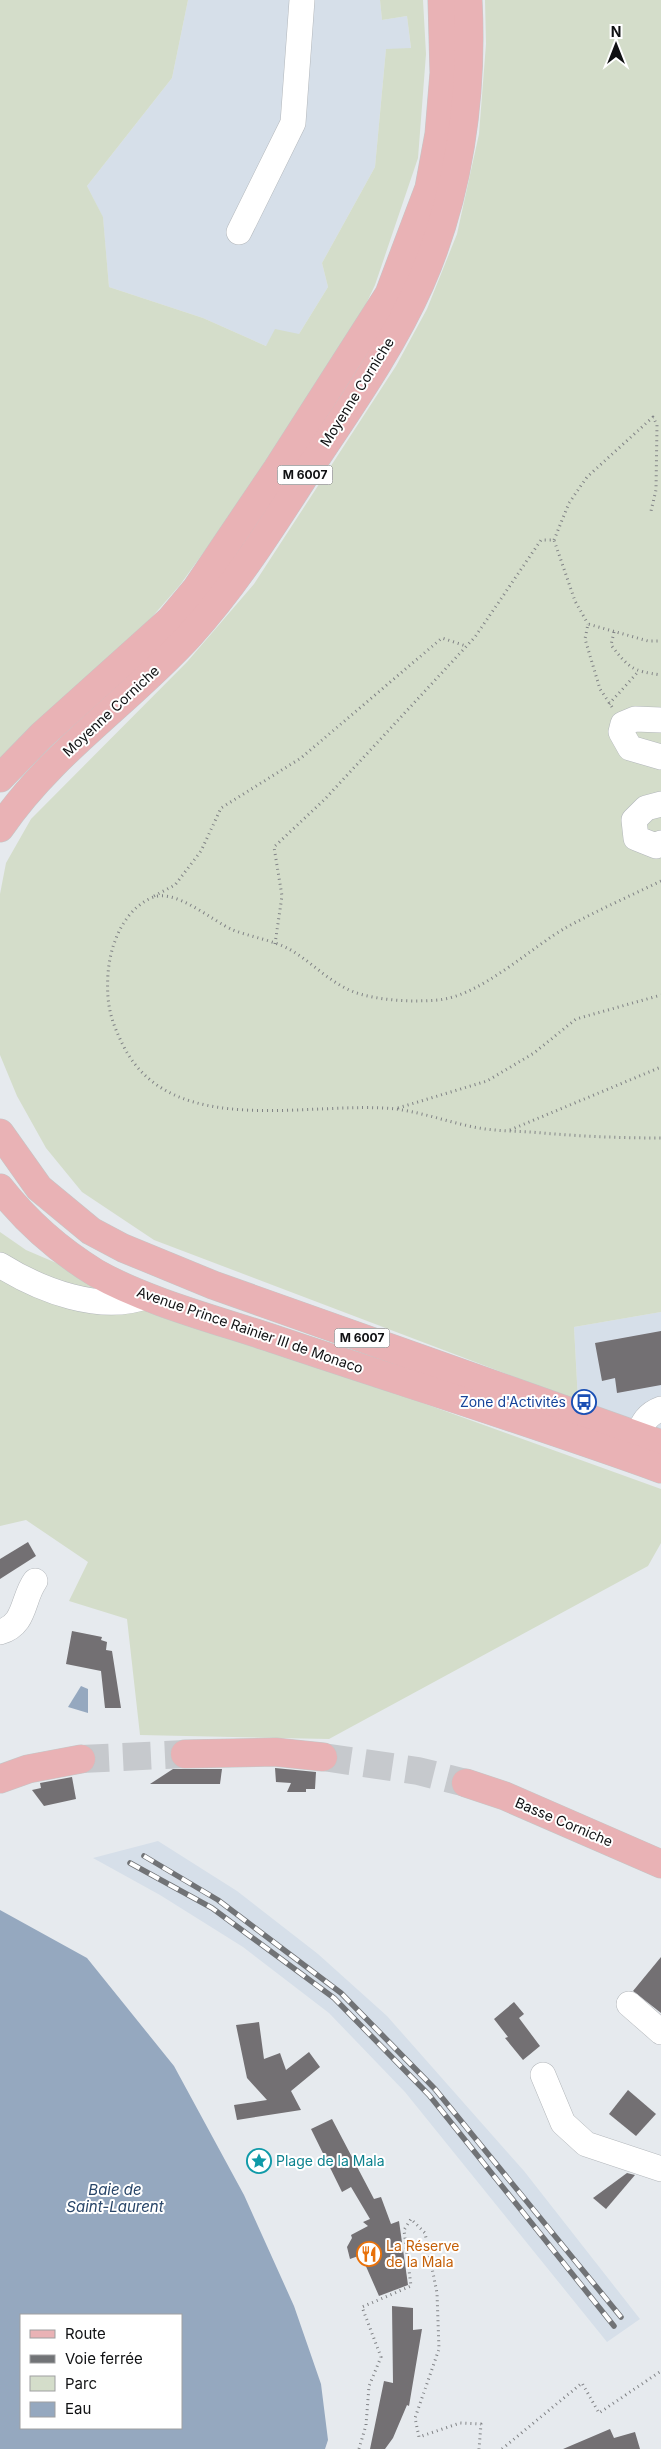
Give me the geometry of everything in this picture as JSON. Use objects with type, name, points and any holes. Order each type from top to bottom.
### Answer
[{"type":"main road","name":"Moyenne Corniche","points":[[0,778],[42,735],[170,620],[196,589],[282,462],[389,294],[429,188],[439,134],[444,73],[442,0]]},
{"type":"main road","name":"Moyenne Corniche","points":[[0,828],[17,803],[43,775],[182,644],[220,602],[245,568],[362,386],[420,284],[451,195],[462,136],[471,45],[468,0]]},
{"type":"main road","name":"Avenue Prince Rainier III de Monaco","points":[[0,1133],[39,1188],[91,1231],[156,1263],[655,1452]]},
{"type":"main road","name":"Avenue Prince Rainier III de Monaco","points":[[0,1188],[14,1206],[48,1238],[96,1273],[147,1296],[608,1449],[655,1452]]},
{"type":"main road","points":[[185,1754],[275,1752],[323,1757]]},
{"type":"main road","points":[[0,1779],[28,1769],[81,1759]]},
{"type":"main road","name":"Basse Corniche","points":[[466,1783],[504,1796],[661,1864]]},
{"type":"street","points":[[239,232],[293,123],[302,0]]},
{"type":"street","points":[[661,720],[630,720],[623,724],[621,732],[630,748],[661,757]]},
{"type":"street","points":[[661,804],[646,808],[634,820],[636,838],[656,846],[661,843]]},
{"type":"street","points":[[0,1266],[27,1282],[62,1294],[94,1301],[115,1303],[134,1301],[147,1296]]},
{"type":"street","points":[[655,1452],[645,1419],[653,1412],[661,1409]]},
{"type":"street","points":[[0,1632],[10,1629],[17,1622],[34,1581]]},
{"type":"street","points":[[629,2004],[661,2032]]},
{"type":"street","points":[[543,2075],[563,2123],[586,2144],[661,2169]]},
{"type":"path","points":[[638,672],[609,704],[600,688],[585,639],[588,624],[575,601],[554,540],[569,503],[587,477],[653,417],[657,425],[656,480],[651,511]]},
{"type":"path","points":[[275,944],[282,896],[274,846],[325,799],[475,638],[541,540],[554,540]]},
{"type":"path","points":[[588,624],[614,632],[661,642]]},
{"type":"path","points":[[614,632],[611,645],[624,662],[638,672],[661,675]]},
{"type":"path","points":[[466,646],[442,638],[301,758],[221,808],[201,851],[175,885],[135,908],[115,937],[108,969],[106,1003],[115,1030],[134,1065],[162,1089],[203,1105],[267,1112],[361,1107],[395,1109],[423,1113],[480,1128],[602,1138],[661,1138]]},
{"type":"path","points":[[154,897],[167,897],[187,903],[231,929],[288,949],[329,979],[358,994],[394,1000],[441,1000],[477,987],[566,928],[661,881]]},
{"type":"path","points":[[395,1109],[487,1081],[534,1053],[576,1019],[661,995]]},
{"type":"path","points":[[510,1130],[661,1067]]},
{"type":"path","points":[[359,2449],[366,2425],[369,2386],[381,2357],[362,2306],[411,2286],[404,2230],[411,2219],[425,2233],[437,2293],[439,2349],[415,2418],[420,2437],[460,2422],[481,2424],[479,2449]]},
{"type":"path","points":[[502,2449],[582,2383],[598,2413],[661,2371]]},
{"type":"shaded area","points":[[188,0],[380,0],[382,20],[407,16],[411,49],[386,49],[375,167],[322,263],[328,287],[299,334],[266,346],[203,318],[109,287],[103,218],[87,186],[172,78]]},
{"type":"shaded area","points":[[661,1312],[661,1432],[578,1401],[574,1327]]},
{"type":"shaded area","points":[[158,1841],[237,1891],[318,1954],[387,2016],[524,2171],[640,2319],[607,2342],[405,2092],[329,2013],[243,1947],[160,1895],[93,1858]]},
{"type":"green space","points":[[0,0],[188,0],[172,78],[87,186],[103,217],[109,287],[203,318],[266,346],[275,329],[299,334],[328,287],[322,263],[375,167],[386,49],[411,48],[407,16],[382,20],[380,0],[423,0],[426,54],[418,158],[375,285],[349,340],[288,435],[180,585],[152,617],[0,763]]},
{"type":"green space","points":[[485,0],[661,0],[661,1312],[574,1327],[578,1401],[154,1240],[82,1192],[46,1148],[17,1096],[0,1055],[0,894],[6,863],[31,819],[187,662],[254,584],[396,366],[427,309],[457,234],[479,134],[486,44]]},
{"type":"green space","points":[[0,1232],[26,1250],[171,1312],[661,1489],[661,1543],[648,1566],[329,1739],[140,1735],[127,1619],[69,1601],[88,1562],[26,1520],[0,1526]]},
{"type":"water","points":[[81,1686],[88,1689],[88,1713],[68,1707]]},
{"type":"water","name":"Baie de Saint-Laurent","points":[[0,1910],[87,1958],[174,2066],[244,2195],[294,2306],[321,2384],[328,2440],[325,2449],[0,2449]]},
{"type":"building","points":[[661,1331],[661,1385],[617,1393],[615,1378],[602,1381],[595,1343]]},
{"type":"building","points":[[28,1542],[36,1556],[0,1579],[0,1559]]},
{"type":"building","points":[[72,1631],[102,1637],[101,1640],[107,1642],[106,1650],[112,1651],[121,1708],[105,1708],[101,1671],[66,1664]]},
{"type":"building","points":[[275,1768],[316,1772],[315,1789],[306,1789],[306,1792],[287,1792],[291,1783],[276,1782]]},
{"type":"building","points":[[173,1769],[222,1769],[220,1784],[150,1784]]},
{"type":"building","points":[[72,1777],[76,1799],[44,1806],[32,1790],[41,1788],[40,1783]]},
{"type":"building","points":[[661,1957],[661,2013],[633,1991]]},
{"type":"building","points":[[514,2002],[524,2014],[519,2018],[540,2046],[523,2060],[505,2038],[508,2037],[494,2019]]},
{"type":"building","points":[[259,2022],[264,2059],[280,2053],[286,2070],[309,2052],[320,2067],[291,2091],[301,2110],[237,2120],[234,2105],[267,2100],[247,2078],[236,2025]]},
{"type":"building","points":[[628,2090],[656,2114],[636,2136],[609,2114]]},
{"type":"building","points":[[332,2119],[374,2199],[381,2197],[391,2224],[399,2221],[408,2285],[379,2296],[361,2255],[350,2259],[347,2247],[352,2238],[351,2235],[368,2226],[363,2222],[370,2219],[351,2187],[342,2192],[311,2129]]},
{"type":"building","points":[[627,2173],[635,2175],[606,2209],[593,2198]]},
{"type":"building","points":[[392,2306],[413,2308],[413,2330],[422,2329],[409,2406],[407,2405],[393,2438],[385,2449],[370,2449],[384,2381],[393,2383]]},
{"type":"building","points":[[610,2429],[614,2438],[635,2432],[640,2449],[563,2449]]},
{"type":"tunnel","points":[[81,1759],[185,1754]]},
{"type":"tunnel","points":[[323,1757],[418,1771],[466,1783]]},
{"type":"railway","points":[[144,1856],[218,1900],[341,1993],[435,2089],[621,2317]]},
{"type":"railway","points":[[130,1863],[212,1908],[334,1998],[429,2095],[614,2326]]},
{"type":"place","name":"Zone d'Activités","points":[[584,1402]]},
{"type":"place","name":"Plage de la Mala","points":[[259,2161]]},
{"type":"place","name":"La Réserve de la Mala","points":[[369,2254]]}]
